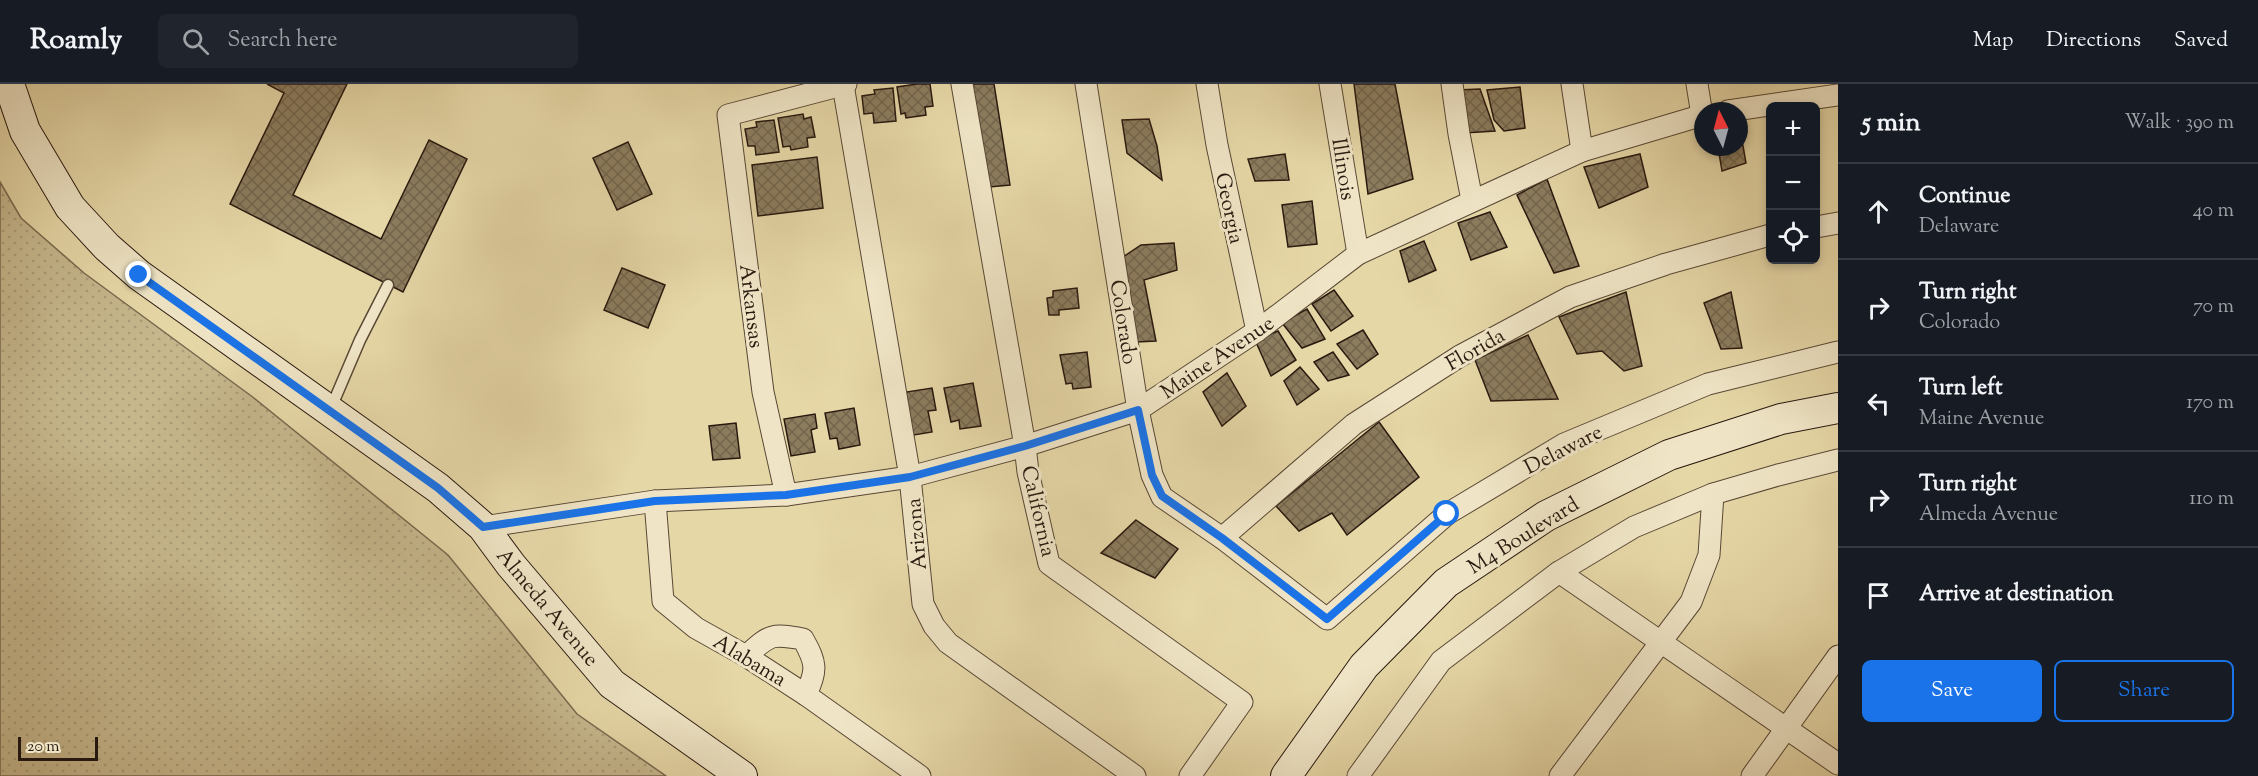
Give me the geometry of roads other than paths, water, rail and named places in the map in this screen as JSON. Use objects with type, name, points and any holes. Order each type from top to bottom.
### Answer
[{"type":"main road","name":"Almeda Avenue","points":[[9,84],[25,131],[64,198],[107,247],[139,275],[438,488],[483,527],[511,565],[612,684],[742,776]]},
{"type":"main road","name":"M4 Boulevard","points":[[1286,776],[1364,666],[1446,583],[1536,523],[1669,455],[1781,419],[1838,408]]},
{"type":"street","name":"Arkansas","points":[[786,495],[763,392],[728,115],[844,84]]},
{"type":"street","name":"Arizona","points":[[844,84],[910,477],[922,604],[934,626],[948,644],[1135,776]]},
{"type":"street","name":"California","points":[[962,84],[1028,472],[1049,564],[1242,702],[1190,776]]},
{"type":"street","name":"Colorado","points":[[1086,84],[1138,410],[1152,475],[1162,496],[1222,538],[1327,619]]},
{"type":"street","name":"Georgia","points":[[1208,84],[1217,145],[1257,331]]},
{"type":"street","name":"Illinois","points":[[1330,84],[1358,254]]},
{"type":"street","points":[[1452,84],[1472,200]]},
{"type":"street","points":[[1572,84],[1582,151]]},
{"type":"street","points":[[1697,84],[1700,102]]},
{"type":"street","points":[[1748,107],[1826,91]]},
{"type":"street","name":"Maine Avenue","points":[[483,527],[655,501],[786,495],[910,477],[1025,446],[1138,410],[1257,331],[1358,254],[1582,151],[1694,118]]},
{"type":"street","points":[[1820,226],[1838,223]]},
{"type":"street","name":"Florida","points":[[1222,538],[1354,424],[1460,356],[1570,297],[1666,264],[1766,236]]},
{"type":"street","name":"Delaware","points":[[1327,619],[1447,514],[1564,444],[1708,384],[1838,352]]},
{"type":"street","points":[[1358,776],[1441,661],[1559,572],[1634,527],[1713,494],[1838,460]]},
{"type":"street","points":[[1560,776],[1691,602],[1709,555],[1713,494]]},
{"type":"street","name":"Alabama","points":[[655,501],[663,601],[696,628],[746,656],[806,695],[921,776]]},
{"type":"street","points":[[1559,572],[1838,764]]},
{"type":"street","points":[[746,656],[767,637],[786,636],[803,639],[812,655],[815,673],[806,695]]},
{"type":"street","points":[[1752,776],[1838,656]]},
{"type":"lane","points":[[330,411],[360,340],[388,285]]}]
